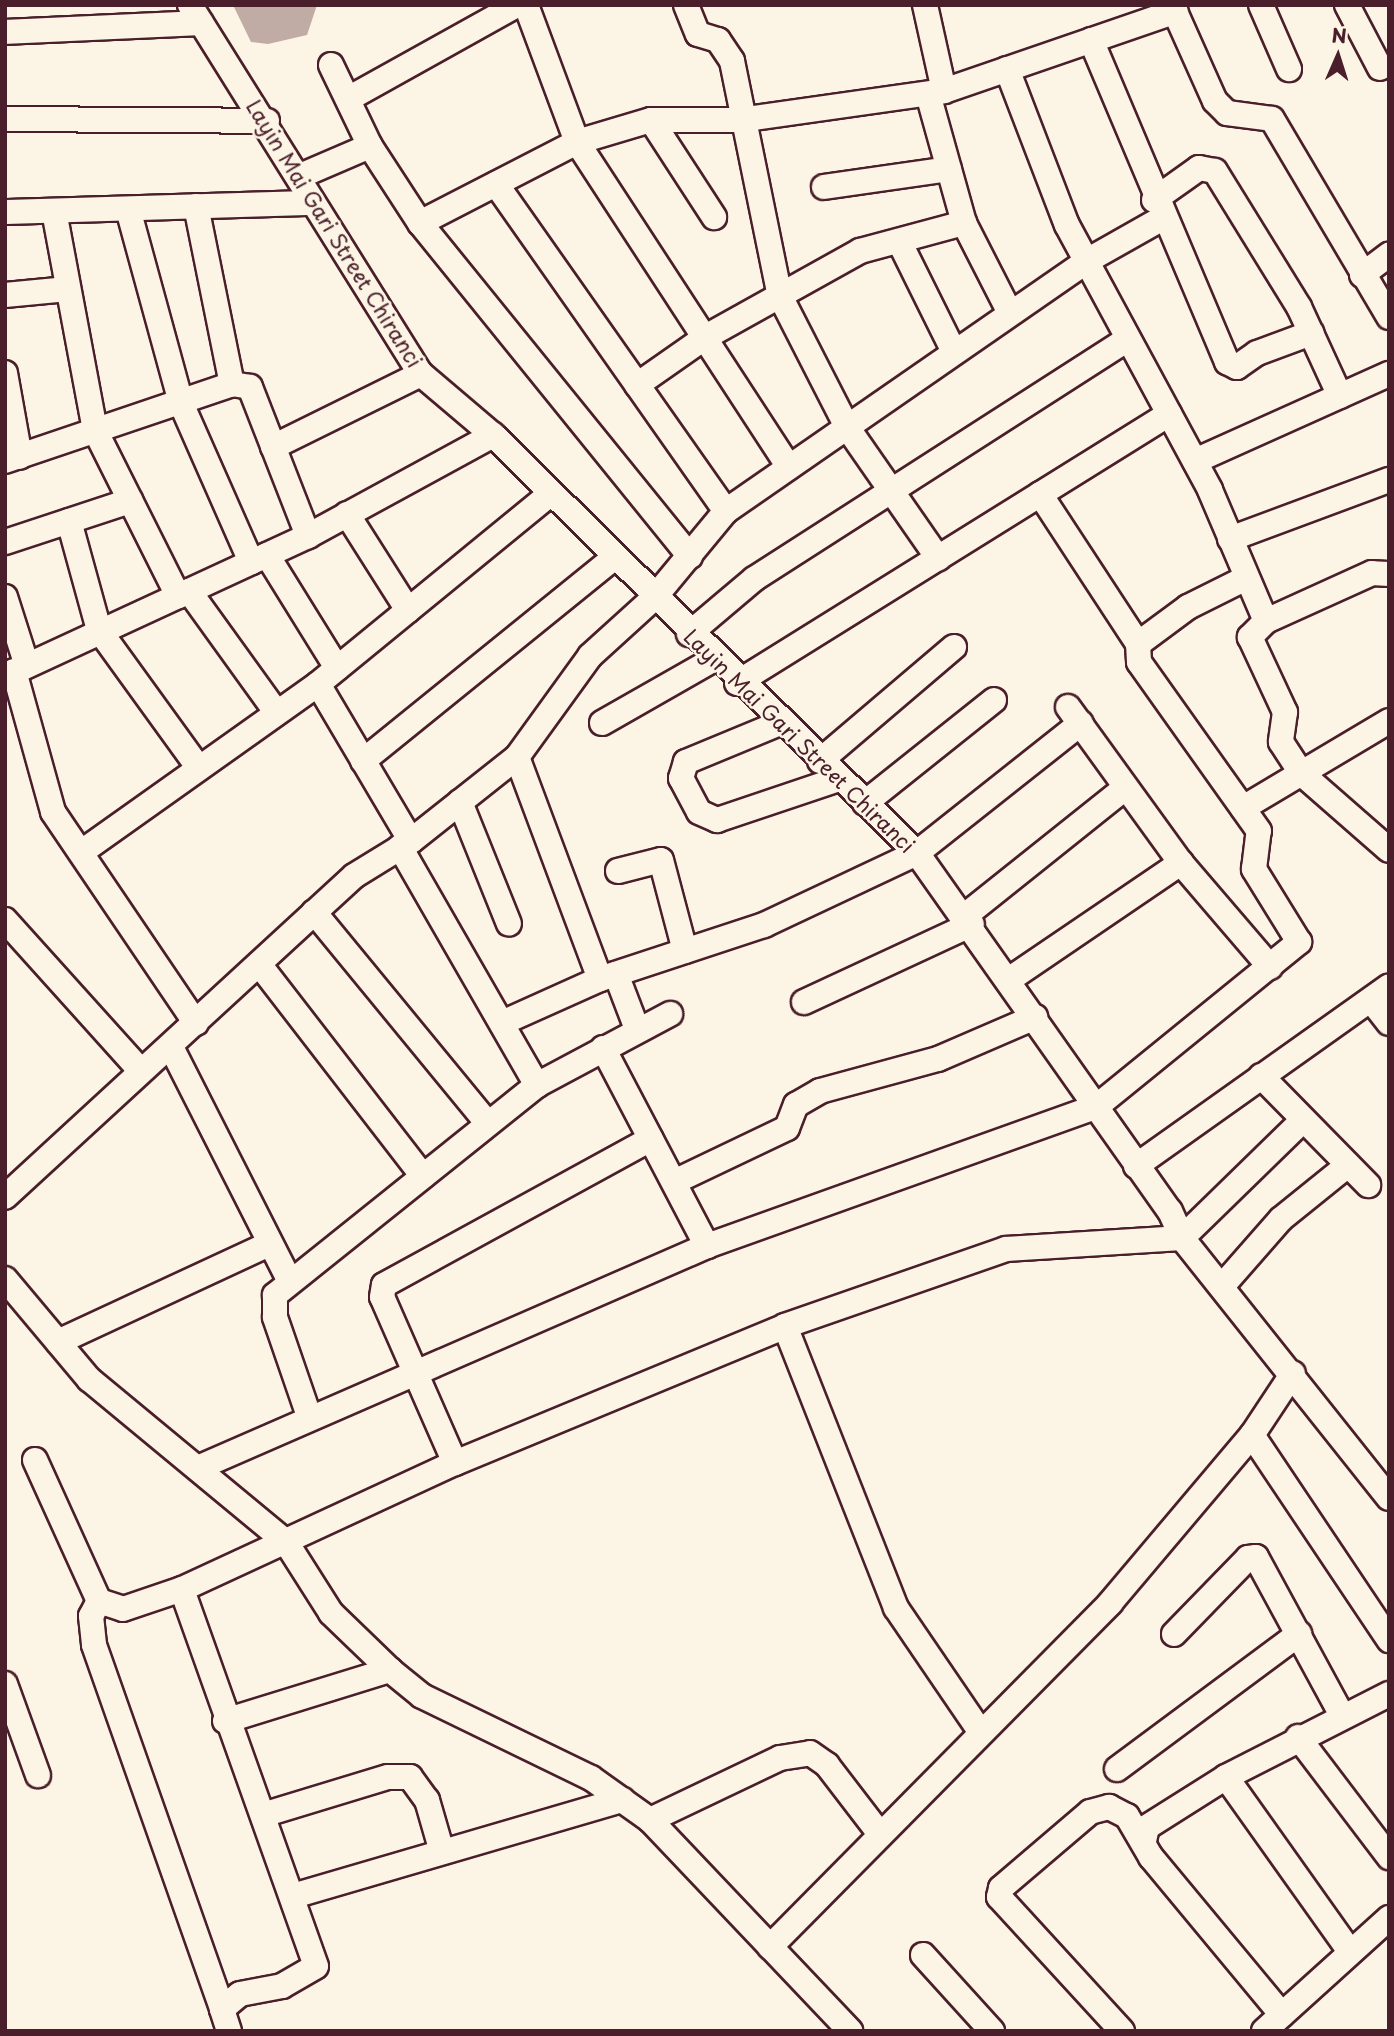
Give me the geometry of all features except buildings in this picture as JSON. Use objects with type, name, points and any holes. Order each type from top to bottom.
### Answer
[{"type":"street","points":[[348,99],[517,5]]},
{"type":"street","points":[[526,5],[577,142],[789,467]]},
{"type":"street","points":[[686,5],[698,34],[726,47],[780,296],[847,427],[938,558]]},
{"type":"street","points":[[925,5],[949,169],[964,223],[1010,313]]},
{"type":"street","points":[[1261,5],[1289,69]]},
{"type":"street","points":[[1347,5],[1386,71]]},
{"type":"street","points":[[420,223],[577,142],[651,120],[740,120],[936,92],[1091,40],[1174,8],[1215,101],[1227,113],[1272,119],[1389,317]]},
{"type":"street","points":[[5,32],[196,14]]},
{"type":"street","name":"Layin Mai Gari Street Chiranci","points":[[196,14],[267,121],[300,176],[312,203],[421,374],[493,435],[737,682],[918,853],[969,919],[1182,1238],[1224,1284],[1389,1498]]},
{"type":"street","points":[[1091,40],[1158,209],[1231,366],[1311,332]]},
{"type":"street","points":[[331,65],[370,146],[420,223],[690,557]]},
{"type":"street","points":[[1007,69],[1085,262],[1195,461],[1266,621]]},
{"type":"street","points":[[5,119],[267,121]]},
{"type":"street","points":[[651,120],[713,217]]},
{"type":"street","points":[[300,176],[370,146]]},
{"type":"street","points":[[824,187],[949,169]]},
{"type":"street","points":[[5,1196],[141,1071],[171,1047],[354,876],[405,844],[517,757],[590,656],[654,598],[726,511],[1085,262],[1158,209],[1199,169],[1215,171],[1311,332],[1340,396]]},
{"type":"street","points":[[496,184],[726,511]]},
{"type":"street","points":[[5,212],[312,203]]},
{"type":"street","points":[[196,206],[232,384]]},
{"type":"street","points":[[128,209],[181,403],[259,559],[337,668]]},
{"type":"street","points":[[54,211],[94,430],[130,501],[184,593],[277,713]]},
{"type":"street","points":[[637,385],[704,338],[860,251],[964,223]]},
{"type":"street","points":[[899,241],[954,352]]},
{"type":"street","points":[[1362,275],[1389,255]]},
{"type":"street","points":[[5,295],[68,289]]},
{"type":"street","points":[[689,634],[754,579],[1128,339]]},
{"type":"street","points":[[5,373],[13,459],[232,384],[250,387],[308,536]]},
{"type":"street","points":[[1195,461],[1389,373]]},
{"type":"street","points":[[273,447],[421,374]]},
{"type":"street","points":[[737,682],[1169,414]]},
{"type":"street","points":[[15,671],[308,536],[493,435]]},
{"type":"street","points":[[1230,540],[1389,480]]},
{"type":"street","points":[[83,851],[318,684],[550,494]]},
{"type":"street","points":[[200,1467],[411,1370],[548,1320],[707,1246],[1096,1107],[1270,967],[1300,935],[1254,869],[1259,831],[1139,662],[1138,644],[1040,494]]},
{"type":"street","points":[[5,542],[130,501]]},
{"type":"street","points":[[347,514],[408,610]]},
{"type":"street","points":[[69,521],[99,630],[200,768]]},
{"type":"street","points":[[363,761],[614,558]]},
{"type":"street","points":[[1389,574],[1372,573],[1266,621],[1250,637],[1285,712],[1281,742],[1301,773],[1389,850]]},
{"type":"street","points":[[1138,644],[1188,607],[1246,578]]},
{"type":"street","points":[[5,597],[15,671],[53,812],[83,851],[196,1023]]},
{"type":"street","points":[[820,761],[954,647]]},
{"type":"street","points":[[602,723],[714,659]]},
{"type":"street","points":[[318,684],[363,761],[405,844],[537,1085]]},
{"type":"street","points":[[865,803],[994,700]]},
{"type":"street","points":[[502,1023],[608,976],[764,925],[918,853],[1075,715],[1124,789],[1181,863],[1270,967]]},
{"type":"street","points":[[1243,808],[1389,721]]},
{"type":"street","points":[[780,723],[686,762],[681,779],[699,812],[716,820],[839,779]]},
{"type":"street","points":[[517,757],[608,976],[637,1029]]},
{"type":"street","points":[[804,1002],[969,919],[1124,789]]},
{"type":"street","points":[[460,802],[509,924]]},
{"type":"street","points":[[618,872],[661,860],[685,951]]},
{"type":"street","points":[[1010,979],[1181,863]]},
{"type":"street","points":[[314,912],[488,1124]]},
{"type":"street","points":[[5,920],[141,1071]]},
{"type":"street","points":[[259,964],[422,1176]]},
{"type":"street","points":[[1136,1166],[1380,993],[1389,1023]]},
{"type":"street","points":[[309,1416],[272,1307],[275,1295],[537,1085],[637,1029],[670,1014]]},
{"type":"street","points":[[674,1182],[787,1128],[796,1105],[820,1091],[938,1059],[1035,1017]]},
{"type":"street","points":[[171,1047],[290,1282]]},
{"type":"street","points":[[603,1048],[707,1246]]},
{"type":"street","points":[[1261,1076],[1368,1185]]},
{"type":"street","points":[[35,1460],[99,1601],[123,1609],[182,1589],[454,1463],[785,1326],[1006,1249],[1182,1238],[1303,1120]]},
{"type":"street","points":[[454,1463],[411,1370],[382,1297],[394,1275],[651,1139]]},
{"type":"street","points":[[1224,1284],[1281,1219],[1348,1164]]},
{"type":"street","points":[[58,1342],[269,1244]]},
{"type":"street","points":[[5,1279],[89,1378],[200,1467],[286,1542],[331,1613],[390,1670],[422,1696],[591,1778],[650,1820],[850,2031]]},
{"type":"street","points":[[785,1326],[896,1608],[980,1731]]},
{"type":"street","points":[[770,1947],[980,1731],[1110,1603],[1252,1434],[1293,1373]]},
{"type":"street","points":[[1252,1434],[1389,1640]]},
{"type":"street","points":[[1174,1634],[1248,1558],[1256,1557],[1343,1717]]},
{"type":"street","points":[[182,1589],[253,1797],[267,1814],[316,1966],[282,1986],[240,1994],[226,2020]]},
{"type":"street","points":[[99,1601],[91,1616],[94,1645],[226,2020]]},
{"type":"street","points":[[1117,1769],[1299,1634]]},
{"type":"street","points":[[225,1721],[390,1670]]},
{"type":"street","points":[[5,1684],[38,1775]]},
{"type":"street","points":[[1144,1841],[1147,1827],[1226,1777],[1298,1737],[1389,1694]]},
{"type":"street","points":[[1298,1737],[1389,1857]]},
{"type":"street","points":[[650,1820],[780,1758],[810,1753],[827,1765],[880,1835]]},
{"type":"street","points":[[267,1814],[388,1777],[410,1777],[427,1800],[442,1852]]},
{"type":"street","points":[[1226,1777],[1349,1950]]},
{"type":"street","points":[[293,1896],[622,1800]]},
{"type":"street","points":[[1122,2031],[999,1897],[1090,1812],[1109,1807],[1127,1816],[1151,1857],[1273,2023],[1349,1950],[1389,1917]]},
{"type":"street","points":[[923,1955],[992,2031]]},
{"type":"shaded area","points":[[233,5],[317,5],[307,35],[268,44],[251,42]]}]
